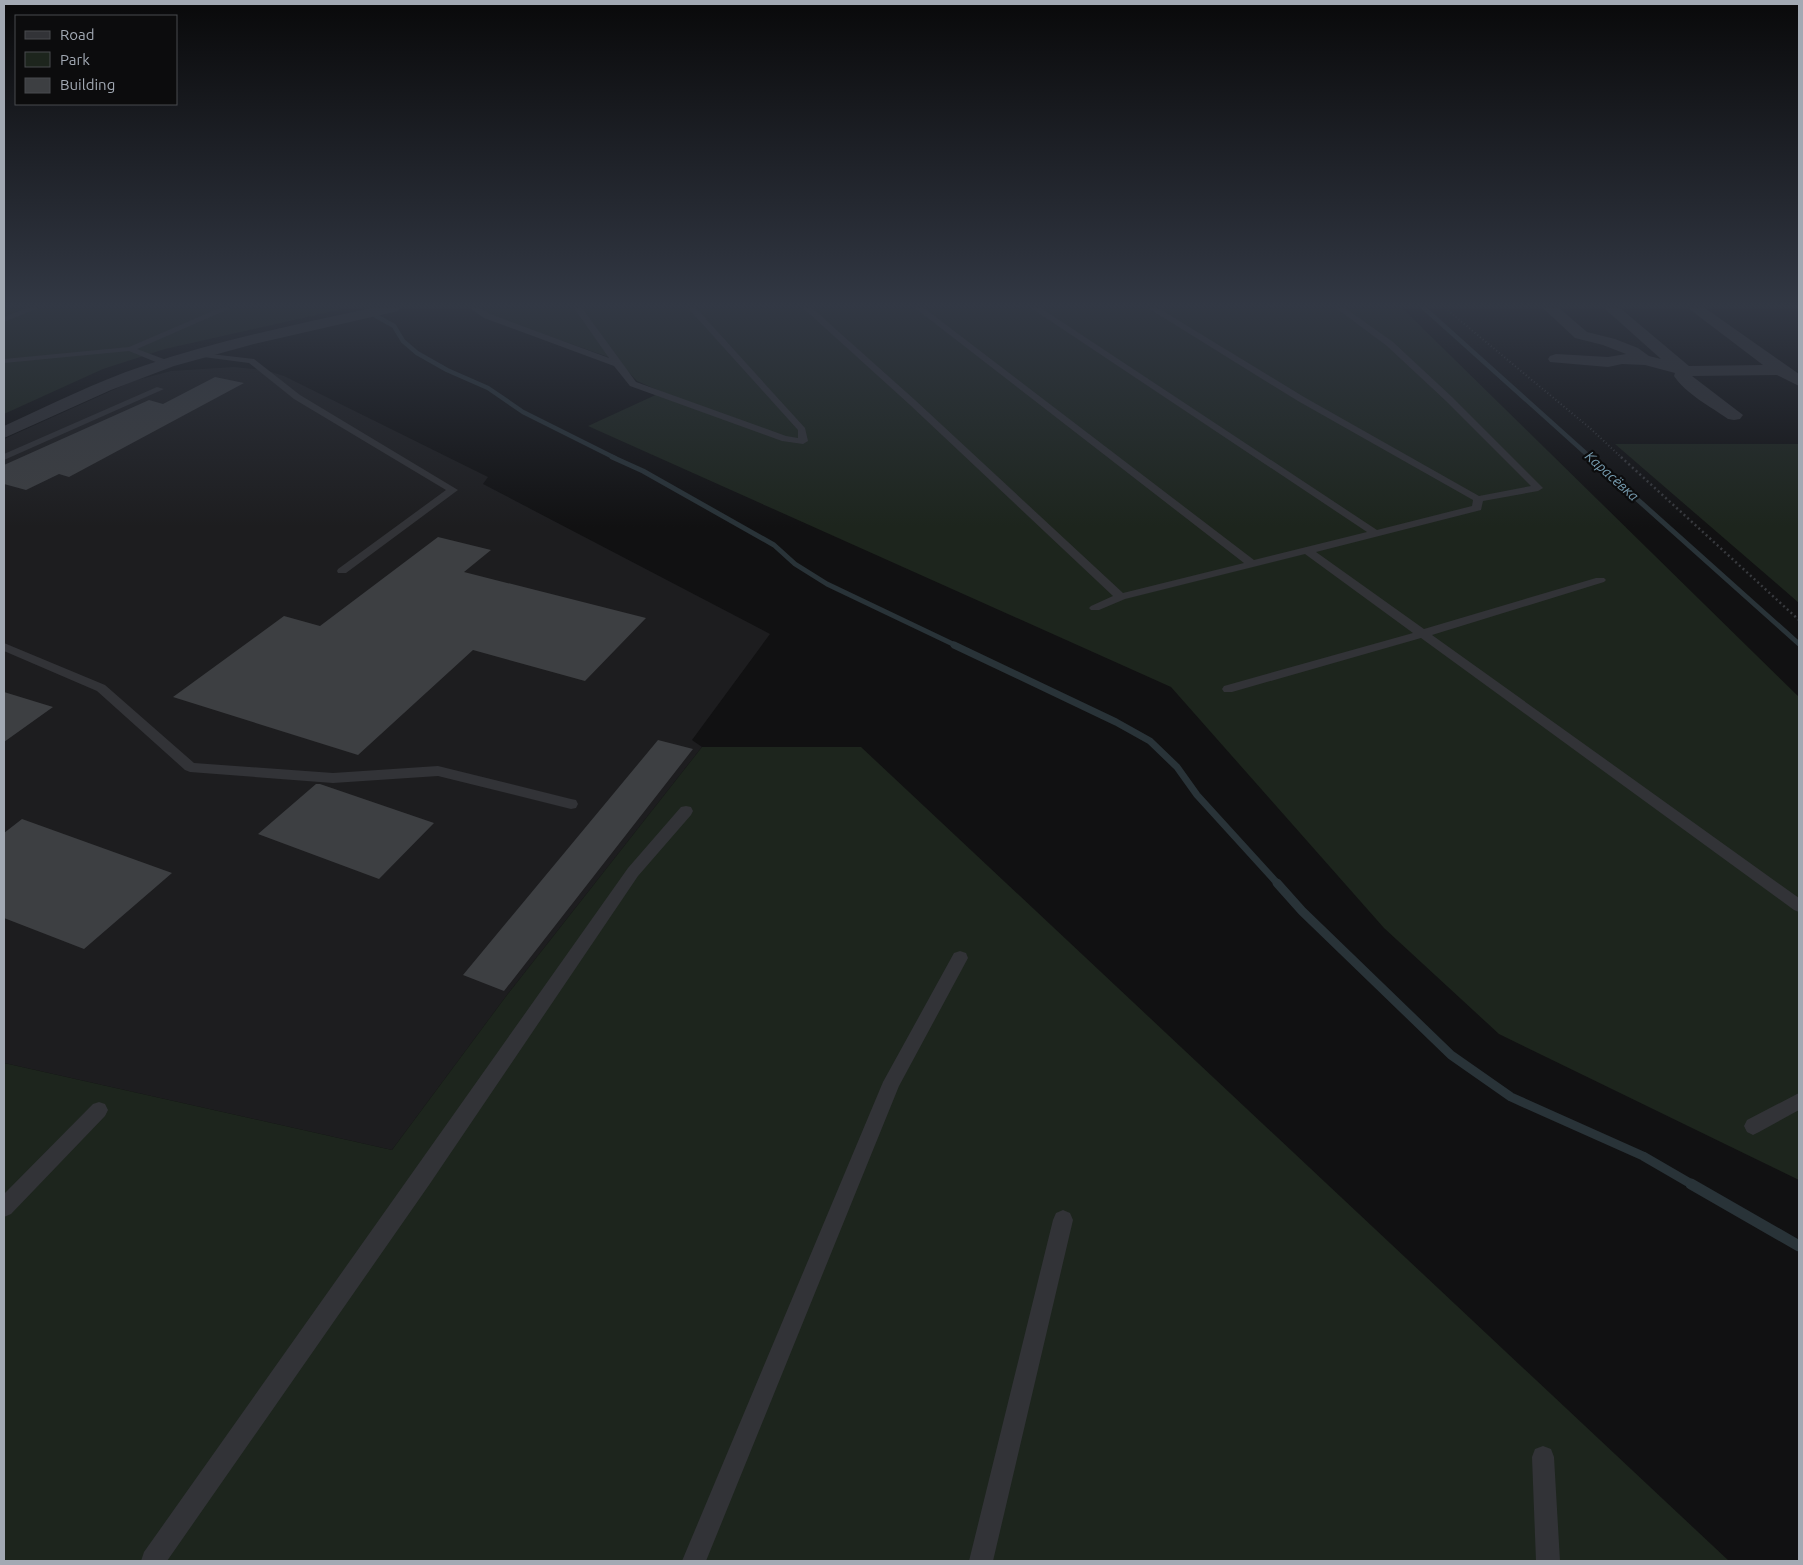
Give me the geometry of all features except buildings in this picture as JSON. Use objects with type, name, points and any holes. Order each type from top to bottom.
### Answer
[{"type":"street","points":[[4,433],[119,381]]},
{"type":"street","points":[[1688,381],[1700,392],[1734,415]]},
{"type":"lane","points":[[277,381],[297,397],[453,490],[342,571]]},
{"type":"lane","points":[[631,381],[633,384],[785,439],[803,441],[802,430],[758,381]]},
{"type":"lane","points":[[889,381],[1121,597]]},
{"type":"lane","points":[[1014,381],[1253,565]]},
{"type":"lane","points":[[1145,381],[1375,533]]},
{"type":"lane","points":[[1272,381],[1478,499],[1538,488],[1430,381]]},
{"type":"lane","points":[[4,457],[160,389]]},
{"type":"lane","points":[[1095,608],[1121,597],[1477,508],[1478,499]]},
{"type":"lane","points":[[1308,551],[1799,906]]},
{"type":"lane","points":[[1228,689],[1422,634],[1600,580]]},
{"type":"lane","points":[[4,647],[100,688],[190,767],[333,778],[438,771],[571,804]]},
{"type":"lane","points":[[153,1561],[422,1178],[633,872],[686,811]]},
{"type":"lane","points":[[694,1561],[892,1082],[960,958]]},
{"type":"lane","points":[[1753,1126],[1799,1102]]},
{"type":"lane","points":[[4,1206],[99,1110]]},
{"type":"lane","points":[[981,1561],[1063,1220]]},
{"type":"lane","points":[[1543,1457],[1548,1561]]},
{"type":"path","points":[[1533,381],[1591,429],[1799,620]]},
{"type":"shaded area","points":[[133,381],[294,381],[488,477],[483,484],[770,634],[692,740],[702,747],[507,995],[392,1150],[4,1063],[4,439]]},
{"type":"green space","points":[[4,381],[77,381],[4,414]]},
{"type":"green space","points":[[637,381],[1477,381],[1799,697],[1799,1180],[1499,1034],[1384,928],[1171,687],[588,426],[662,392]]},
{"type":"green space","points":[[1615,444],[1799,444],[1799,603]]},
{"type":"green space","points":[[702,747],[861,747],[1729,1561],[4,1561],[4,1063],[392,1150],[507,995]]},
{"type":"waterway","points":[[472,381],[488,388],[523,412],[615,458]]},
{"type":"waterway","name":"Карасёвка","points":[[1505,381],[1591,458]]},
{"type":"waterway","points":[[612,457],[643,471],[774,545],[795,564],[827,584],[957,646]]},
{"type":"waterway","name":"Карасёвка","points":[[1590,457],[1799,644]]},
{"type":"waterway","points":[[954,645],[1116,722],[1150,741],[1177,767],[1197,795],[1278,884]]},
{"type":"waterway","points":[[1277,883],[1302,911],[1451,1055],[1511,1097],[1643,1156],[1693,1185]]},
{"type":"waterway","points":[[1691,1184],[1799,1246]]}]
